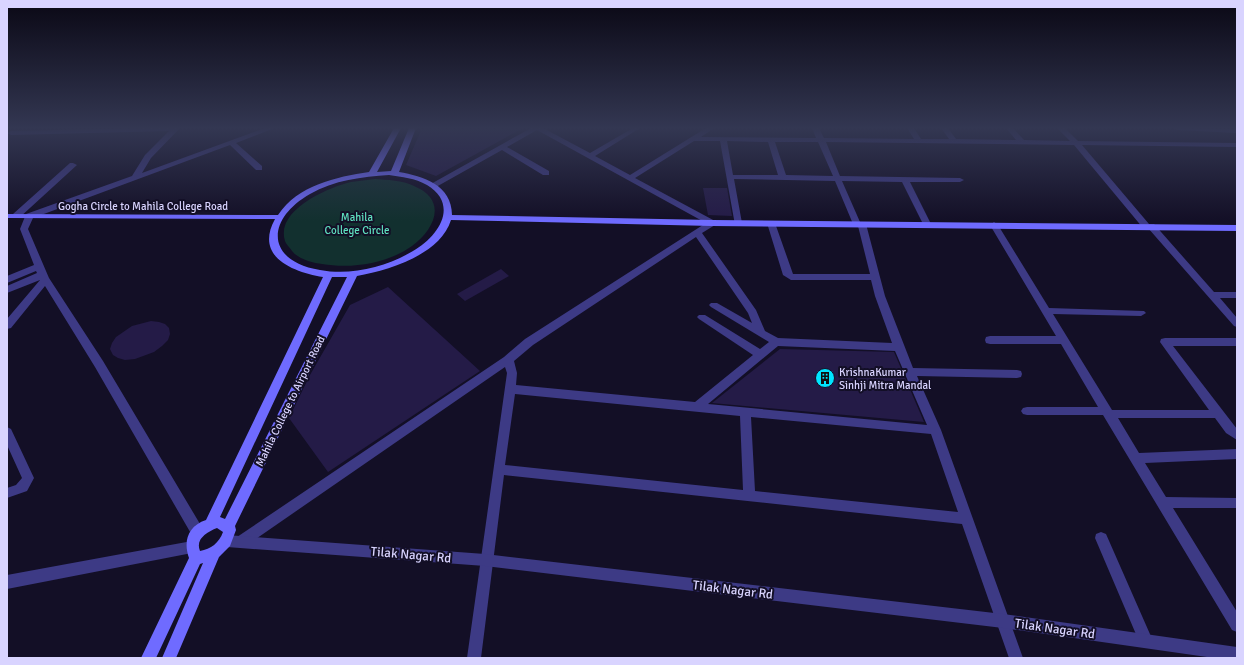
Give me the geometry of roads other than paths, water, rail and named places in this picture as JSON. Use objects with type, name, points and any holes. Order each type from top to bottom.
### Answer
[{"type":"main road","points":[[372,174],[380,159]]},
{"type":"main road","points":[[394,174],[400,159]]},
{"type":"main road","points":[[372,174],[394,174],[414,177],[433,185],[443,194],[448,205],[448,217],[440,233],[424,249],[399,262],[369,272],[329,274],[310,272],[288,263],[275,250],[272,234],[278,218],[293,202],[313,189],[338,180],[372,174]]},
{"type":"main road","name":"Gogha Circle to Mahila College Road","points":[[11,216],[278,218]]},
{"type":"main road","points":[[448,217],[712,223],[1237,228]]},
{"type":"main road","name":"Mahila College to Airport Road","points":[[227,535],[354,273]]},
{"type":"main road","name":"Mahila College to Airport Road","points":[[210,525],[329,274]]},
{"type":"main road","points":[[148,658],[194,552],[198,534],[203,527],[218,522],[227,535],[214,553],[169,658]]},
{"type":"main road","points":[[194,552],[208,557],[214,553]]},
{"type":"street","points":[[134,178],[147,159]]},
{"type":"street","points":[[185,159],[29,216],[24,229],[42,274],[99,364],[198,534]]},
{"type":"street","points":[[249,159],[259,168]]},
{"type":"street","points":[[433,185],[480,159]]},
{"type":"street","points":[[522,159],[546,173]]},
{"type":"street","points":[[596,159],[712,223]]},
{"type":"street","points":[[630,178],[660,159]]},
{"type":"street","points":[[727,159],[738,223]]},
{"type":"street","points":[[777,159],[783,178]]},
{"type":"street","points":[[829,159],[859,224],[876,277],[880,296],[899,347],[935,430],[1016,658]]},
{"type":"street","points":[[1090,159],[1237,324]]},
{"type":"street","points":[[11,216],[73,165]]},
{"type":"street","points":[[730,177],[960,180]]},
{"type":"street","points":[[905,180],[927,224]]},
{"type":"street","points":[[242,541],[508,360],[529,342],[712,223]]},
{"type":"street","points":[[771,223],[788,275],[791,277],[876,277]]},
{"type":"street","points":[[994,225],[1237,625]]},
{"type":"street","points":[[697,232],[753,312],[761,333]]},
{"type":"street","points":[[7,280],[42,274]]},
{"type":"street","points":[[7,290],[42,274]]},
{"type":"street","points":[[7,326],[42,274]]},
{"type":"street","points":[[1212,295],[1237,295]]},
{"type":"street","points":[[714,305],[776,342],[899,347]]},
{"type":"street","points":[[1046,311],[1141,313]]},
{"type":"street","points":[[702,316],[761,355]]},
{"type":"street","points":[[990,340],[1064,340]]},
{"type":"street","points":[[697,407],[776,342]]},
{"type":"street","points":[[1237,342],[1165,342],[1230,430],[1237,435]]},
{"type":"street","points":[[474,658],[485,560],[500,470],[512,373],[508,360]]},
{"type":"street","points":[[911,372],[1017,374]]},
{"type":"street","points":[[510,389],[935,430]]},
{"type":"street","points":[[1027,411],[1218,414]]},
{"type":"street","points":[[745,412],[749,496]]},
{"type":"street","points":[[7,432],[28,478],[23,488],[7,493]]},
{"type":"street","points":[[1136,458],[1237,454]]},
{"type":"street","points":[[500,470],[966,519]]},
{"type":"street","points":[[1162,502],[1237,503]]},
{"type":"street","name":"Tilak Nagar Rd","points":[[227,535],[242,541],[485,560],[1003,621],[1237,654]]},
{"type":"street","points":[[1102,538],[1146,641]]},
{"type":"street","points":[[7,582],[194,552]]},
{"type":"place","name":"KrishnaKumar Sinhji Mitra Mandal","points":[[825,378]]},
{"type":"park label","name":"Mahila College Circle","points":[[357,223]]}]
